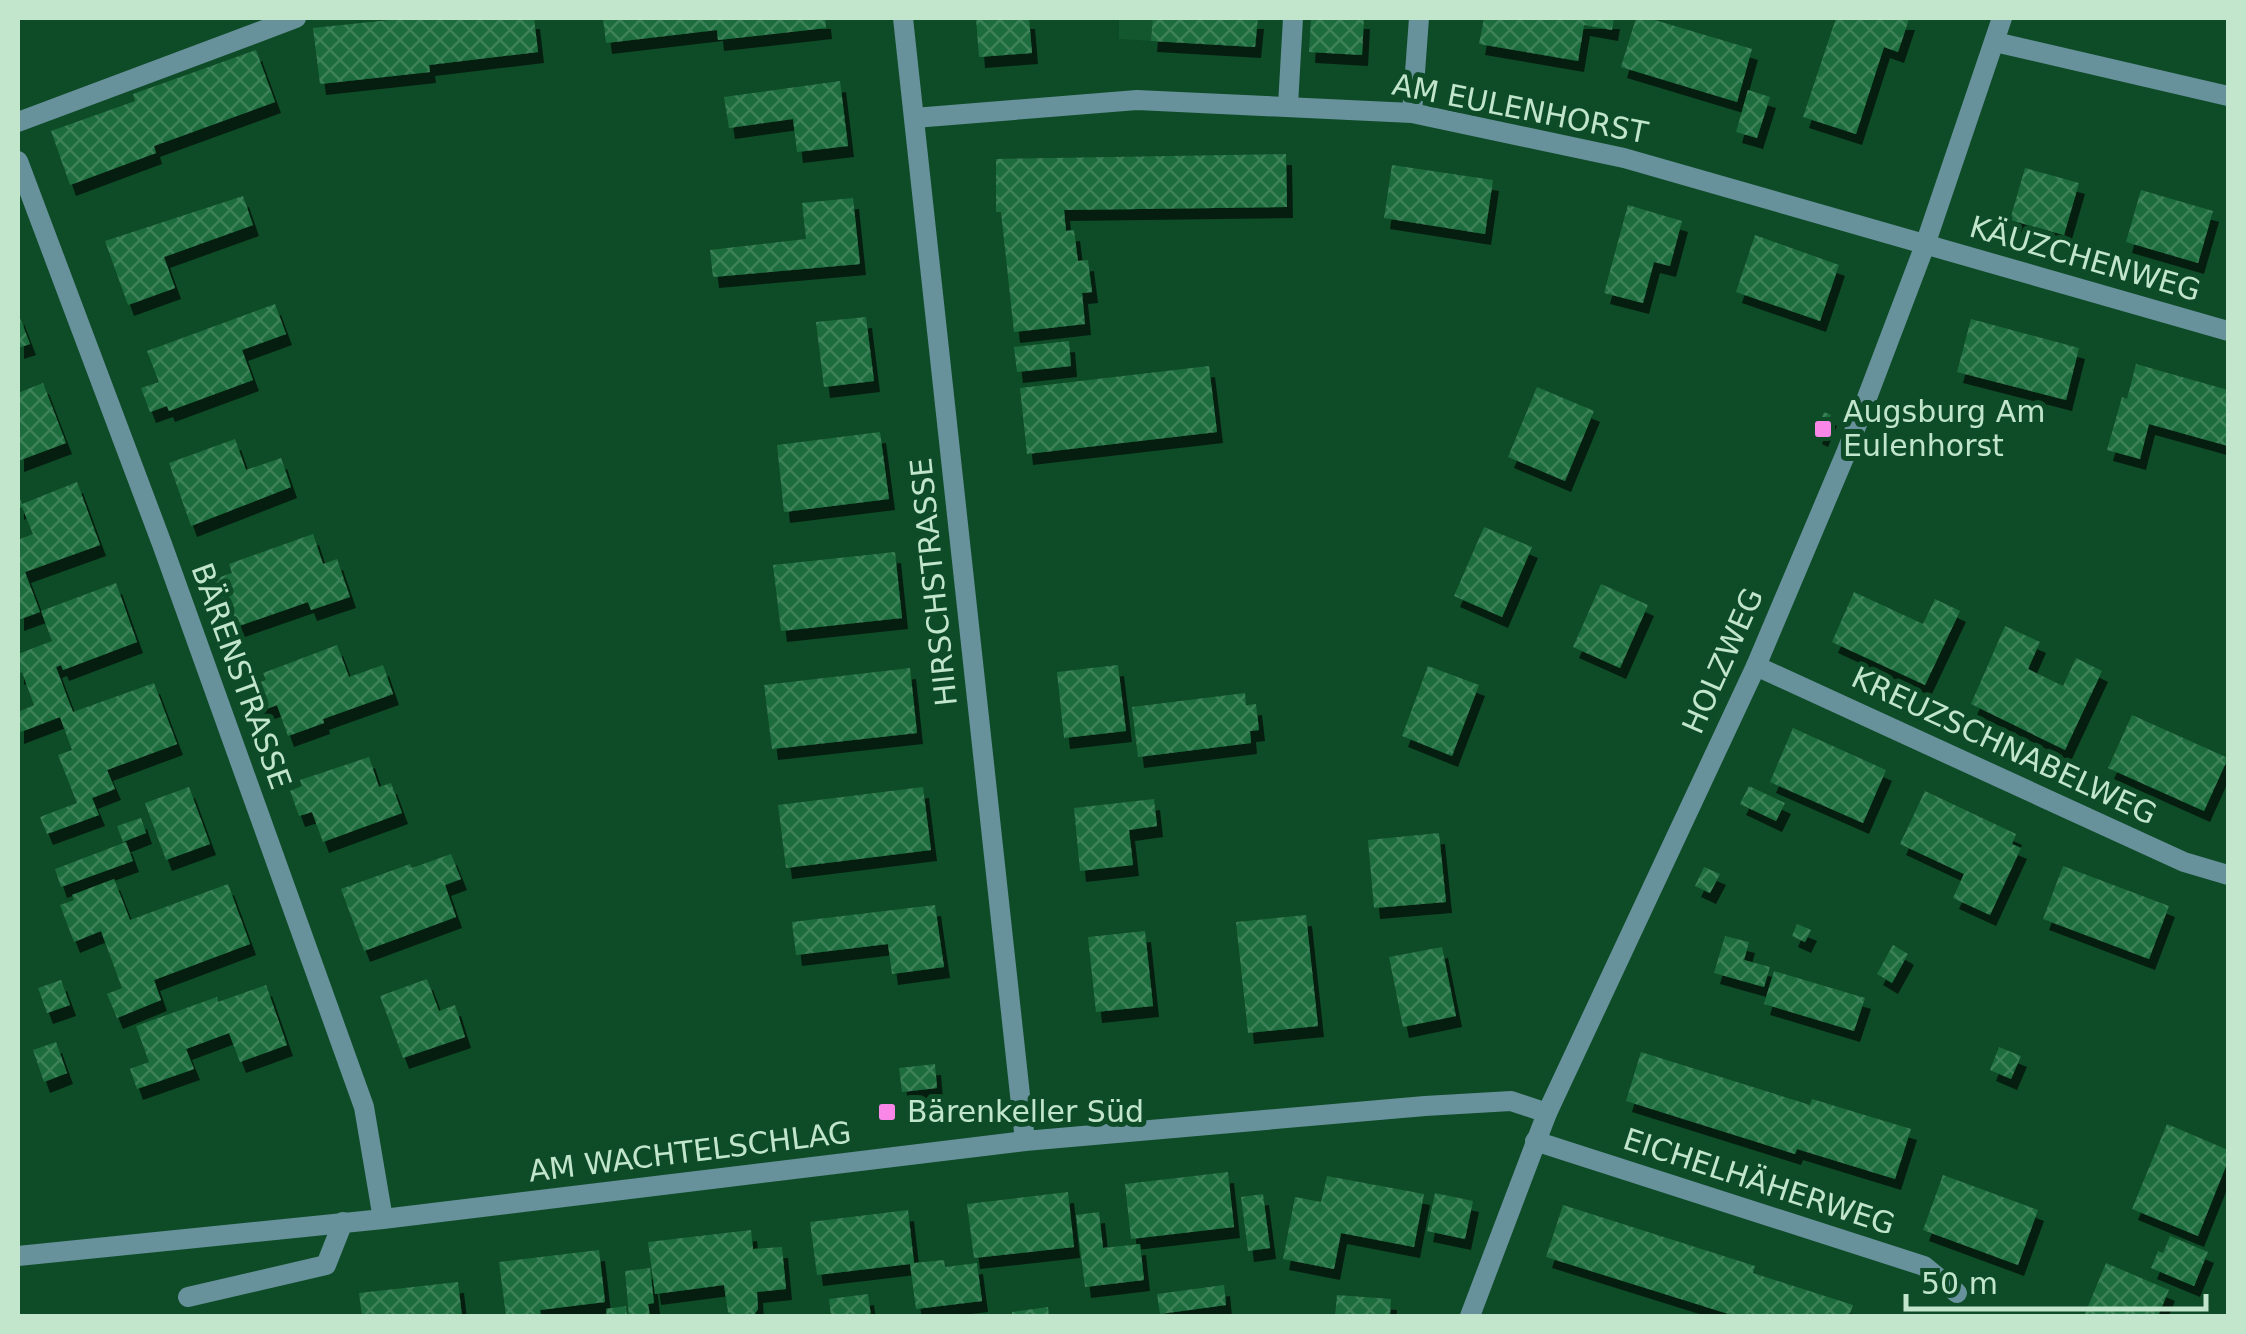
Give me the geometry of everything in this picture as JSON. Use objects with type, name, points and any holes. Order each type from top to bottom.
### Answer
[{"type":"street","points":[[18,122],[296,18]]},
{"type":"street","name":"HIRSCHSTRASSE","points":[[902,18],[1025,1141]]},
{"type":"street","points":[[1288,105],[1292,18]]},
{"type":"street","points":[[1412,113],[1418,18]]},
{"type":"street","name":"HOLZWEG","points":[[1470,1316],[1547,1113],[1756,666],[1846,453],[1925,245],[2002,18]]},
{"type":"street","points":[[1995,42],[2228,96]]},
{"type":"street","name":"AM EULENHORST","points":[[914,118],[1137,100],[1412,113],[1624,158],[1925,245]]},
{"type":"street","name":"BÄRENSTRASSE","points":[[18,160],[162,544],[364,1107],[384,1219]]},
{"type":"street","name":"KÄUZCHENWEG","points":[[1925,245],[2228,331]]},
{"type":"street","name":"KREUZSCHNABELWEG","points":[[1756,666],[2184,862],[2228,876]]},
{"type":"street","name":"AM WACHTELSCHLAG","points":[[18,1256],[384,1219],[1025,1141],[1511,1101],[1547,1113]]},
{"type":"street","name":"EICHELHÄHERWEG","points":[[1535,1141],[1924,1266],[1958,1294]]},
{"type":"street","points":[[188,1298],[326,1266],[343,1222]]},
{"type":"shaded area","points":[[1119,18],[1257,18],[1255,47],[1119,39]]},
{"type":"building","points":[[409,18],[534,18],[538,52],[429,65],[430,72],[320,84],[313,28]]},
{"type":"building","points":[[603,18],[825,18],[826,28],[718,40],[717,30],[606,43]]},
{"type":"building","points":[[976,18],[1029,18],[1032,53],[979,57]]},
{"type":"building","points":[[1153,18],[1258,18],[1255,47],[1151,41]]},
{"type":"building","points":[[1311,18],[1364,18],[1362,55],[1309,52]]},
{"type":"building","points":[[1484,18],[1614,18],[1612,30],[1584,25],[1578,61],[1479,44]]},
{"type":"building","points":[[1636,18],[1648,18],[1752,49],[1737,102],[1621,67]]},
{"type":"building","points":[[1836,18],[1909,19],[1898,52],[1884,47],[1856,134],[1803,117]]},
{"type":"building","points":[[256,50],[275,102],[154,146],[156,153],[70,185],[51,131],[135,101],[133,94]]},
{"type":"building","points":[[840,81],[848,146],[797,152],[793,119],[729,128],[724,97]]},
{"type":"building","points":[[1748,90],[1770,97],[1757,138],[1736,132]]},
{"type":"building","points":[[1286,154],[1287,207],[1064,210],[1066,231],[1074,230],[1078,261],[1088,260],[1092,292],[1082,293],[1085,324],[1014,332],[1001,212],[996,212],[996,159]]},
{"type":"building","points":[[1392,165],[1493,180],[1485,234],[1384,218]]},
{"type":"building","points":[[2025,168],[2079,183],[2064,235],[2010,220]]},
{"type":"building","points":[[2141,190],[2213,211],[2198,263],[2126,242]]},
{"type":"building","points":[[243,196],[253,225],[164,257],[175,288],[128,305],[105,241]]},
{"type":"building","points":[[853,198],[860,264],[713,277],[710,250],[806,239],[802,203]]},
{"type":"building","points":[[1628,205],[1682,221],[1670,266],[1654,262],[1643,303],[1604,293]]},
{"type":"building","points":[[1755,235],[1839,265],[1820,321],[1736,292]]},
{"type":"building","points":[[275,304],[286,334],[242,350],[253,380],[169,411],[167,406],[150,412],[141,388],[159,382],[147,351]]},
{"type":"building","points":[[18,313],[30,344],[18,348]]},
{"type":"building","points":[[866,317],[874,381],[824,387],[816,322]]},
{"type":"building","points":[[1971,319],[2079,348],[2066,400],[1957,372]]},
{"type":"building","points":[[1069,341],[1071,366],[1017,372],[1014,347]]},
{"type":"building","points":[[2136,364],[2228,390],[2228,446],[2149,424],[2140,459],[2107,450]]},
{"type":"building","points":[[1209,366],[1217,432],[1027,454],[1020,388]]},
{"type":"building","points":[[43,383],[66,443],[18,461],[18,393]]},
{"type":"building","points":[[1537,387],[1594,411],[1565,481],[1508,457]]},
{"type":"building","points":[[1824,412],[1831,415],[1822,436],[1816,433]]},
{"type":"building","points":[[880,432],[889,499],[784,512],[777,445]]},
{"type":"building","points":[[235,439],[246,470],[281,458],[291,487],[191,526],[169,463]]},
{"type":"building","points":[[77,482],[100,545],[25,572],[40,612],[18,620],[18,540],[33,534],[22,507],[18,509],[18,494],[22,504]]},
{"type":"building","points":[[1484,527],[1532,547],[1502,617],[1454,596]]},
{"type":"building","points":[[313,534],[323,564],[337,559],[350,597],[311,610],[308,602],[239,626],[237,621],[221,627],[205,582],[232,573],[229,564]]},
{"type":"building","points":[[895,552],[902,618],[781,631],[773,565]]},
{"type":"building","points":[[116,583],[137,642],[63,670],[61,665],[56,667],[66,694],[73,712],[154,683],[177,744],[107,770],[115,789],[92,798],[99,815],[47,834],[40,817],[77,803],[58,755],[72,750],[60,717],[18,733],[18,712],[34,705],[22,672],[18,674],[18,654],[52,641],[41,611]]},
{"type":"building","points":[[1601,584],[1648,605],[1620,668],[1573,647]]},
{"type":"building","points":[[1854,592],[1923,624],[1935,599],[1960,611],[1925,685],[1832,642]]},
{"type":"building","points":[[2005,626],[2040,642],[2028,669],[2063,686],[2076,658],[2102,671],[2065,750],[1971,704]]},
{"type":"building","points":[[337,645],[349,677],[383,665],[393,694],[288,736],[277,705],[258,712],[249,686],[266,680],[263,673]]},
{"type":"building","points":[[1118,665],[1126,731],[1064,738],[1057,672]]},
{"type":"building","points":[[1428,666],[1479,685],[1452,756],[1402,736]]},
{"type":"building","points":[[910,668],[917,733],[772,749],[764,685]]},
{"type":"building","points":[[1245,693],[1246,705],[1256,704],[1259,730],[1250,731],[1251,743],[1138,757],[1132,707]]},
{"type":"building","points":[[2132,715],[2228,758],[2204,811],[2108,768]]},
{"type":"building","points":[[1793,728],[1886,770],[1863,823],[1770,782]]},
{"type":"building","points":[[369,757],[379,787],[391,783],[402,813],[323,842],[312,812],[299,816],[290,791],[302,786],[300,780]]},
{"type":"building","points":[[1749,786],[1785,803],[1776,821],[1740,804]]},
{"type":"building","points":[[189,787],[210,844],[166,860],[145,803]]},
{"type":"building","points":[[923,787],[931,850],[786,868],[778,805]]},
{"type":"building","points":[[1925,791],[2016,834],[2012,844],[2021,848],[1990,915],[1953,898],[1964,874],[1900,844]]},
{"type":"building","points":[[1154,799],[1157,826],[1129,830],[1133,865],[1080,871],[1074,808]]},
{"type":"building","points":[[141,818],[146,833],[123,842],[117,826]]},
{"type":"building","points":[[1439,833],[1446,902],[1374,908],[1368,840]]},
{"type":"building","points":[[126,842],[133,861],[61,887],[55,869]]},
{"type":"building","points":[[451,854],[461,879],[445,885],[456,917],[364,951],[341,889]]},
{"type":"building","points":[[2063,866],[2169,906],[2149,959],[2043,919]]},
{"type":"building","points":[[1704,867],[1720,874],[1710,893],[1695,886]]},
{"type":"building","points":[[114,879],[130,920],[228,884],[250,944],[154,980],[161,1000],[117,1018],[107,994],[122,988],[101,931],[74,942],[60,905],[74,900],[72,895]]},
{"type":"building","points":[[935,905],[944,967],[892,974],[888,944],[796,955],[792,922]]},
{"type":"building","points":[[1306,915],[1318,1026],[1248,1033],[1236,922]]},
{"type":"building","points":[[1797,924],[1811,930],[1805,942],[1792,936]]},
{"type":"building","points":[[1145,931],[1153,1006],[1096,1012],[1088,937]]},
{"type":"building","points":[[1725,936],[1749,942],[1744,960],[1770,967],[1764,987],[1714,973]]},
{"type":"building","points":[[1893,945],[1908,954],[1892,983],[1877,974]]},
{"type":"building","points":[[1442,947],[1456,1016],[1403,1027],[1389,957]]},
{"type":"building","points":[[1774,971],[1865,998],[1854,1031],[1764,1004]]},
{"type":"building","points":[[427,979],[439,1011],[455,1005],[465,1037],[403,1058],[380,996]]},
{"type":"building","points":[[61,980],[70,1005],[47,1013],[38,988]]},
{"type":"building","points":[[266,985],[287,1045],[240,1062],[229,1033],[186,1049],[194,1069],[137,1089],[130,1069],[149,1062],[136,1026],[217,997],[218,1002]]},
{"type":"building","points":[[56,1042],[67,1073],[44,1082],[33,1050]]},
{"type":"building","points":[[1999,1047],[2021,1056],[2011,1079],[1990,1070]]},
{"type":"building","points":[[1641,1052],[1810,1105],[1812,1099],[1911,1129],[1895,1179],[1797,1149],[1795,1154],[1626,1101]]},
{"type":"building","points":[[935,1064],[937,1088],[902,1092],[899,1068]]},
{"type":"building","points":[[2167,1124],[2228,1150],[2228,1161],[2198,1236],[2132,1209]]},
{"type":"building","points":[[1228,1172],[1234,1227],[1131,1239],[1125,1184]]},
{"type":"building","points":[[1943,1175],[2038,1210],[2018,1265],[1923,1230]]},
{"type":"building","points":[[1327,1176],[1424,1194],[1414,1247],[1341,1233],[1334,1269],[1283,1259],[1295,1197],[1321,1202]]},
{"type":"building","points":[[1068,1192],[1074,1247],[974,1258],[967,1204]]},
{"type":"building","points":[[1435,1193],[1473,1201],[1465,1239],[1427,1231]]},
{"type":"building","points":[[1263,1194],[1270,1248],[1248,1251],[1241,1197]]},
{"type":"building","points":[[1563,1205],[1755,1266],[1753,1273],[1853,1305],[1849,1316],[1735,1316],[1546,1257]]},
{"type":"building","points":[[908,1210],[914,1263],[944,1260],[945,1267],[977,1263],[982,1301],[916,1309],[910,1264],[817,1275],[810,1222]]},
{"type":"building","points":[[1099,1212],[1103,1248],[1140,1244],[1144,1280],[1085,1287],[1076,1215]]},
{"type":"building","points":[[751,1230],[753,1249],[782,1247],[786,1289],[757,1292],[758,1309],[754,1315],[733,1316],[728,1312],[724,1285],[655,1294],[648,1242]]},
{"type":"building","points":[[2170,1236],[2208,1252],[2194,1286],[2151,1268]]},
{"type":"building","points":[[599,1250],[605,1302],[540,1310],[541,1316],[506,1316],[499,1262]]},
{"type":"building","points":[[2106,1263],[2169,1290],[2158,1316],[2084,1316]]},
{"type":"building","points":[[650,1268],[654,1303],[648,1304],[650,1316],[629,1316],[625,1271]]},
{"type":"building","points":[[458,1282],[462,1316],[362,1316],[359,1293]]},
{"type":"building","points":[[1224,1285],[1226,1305],[1160,1314],[1157,1294]]},
{"type":"building","points":[[868,1294],[871,1316],[831,1316],[829,1299]]},
{"type":"building","points":[[1337,1295],[1391,1299],[1390,1316],[1335,1316]]},
{"type":"building","points":[[626,1306],[627,1316],[607,1316],[606,1309]]},
{"type":"building","points":[[1048,1307],[1049,1316],[1012,1316],[1012,1312]]},
{"type":"place","name":"Augsburg Am Eulenhorst","points":[[1823,429]]},
{"type":"place","name":"Bärenkeller Süd","points":[[887,1112]]}]
